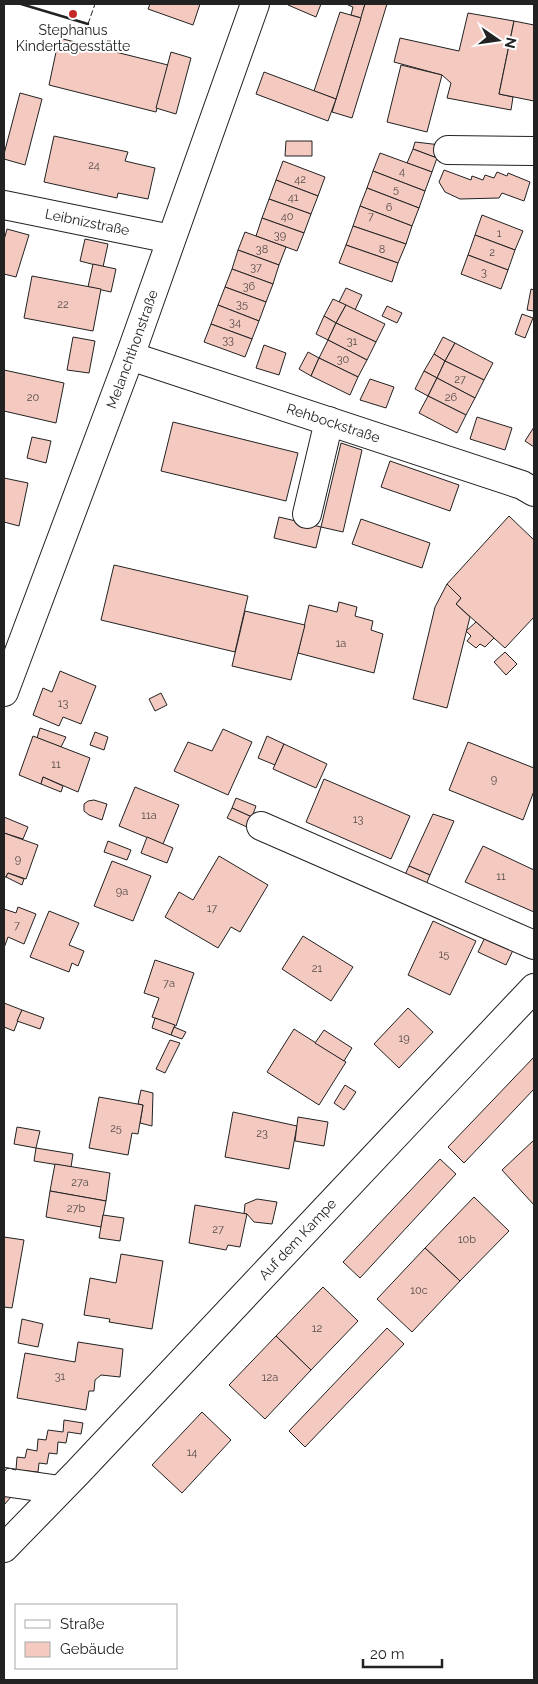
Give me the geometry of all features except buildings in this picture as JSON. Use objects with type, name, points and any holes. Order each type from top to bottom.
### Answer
[{"type":"street","name":"Melanchthonstraße","points":[[4,692],[130,356],[255,4]]},
{"type":"street","points":[[448,150],[534,151]]},
{"type":"street","name":"Leibnizstraße","points":[[4,205],[171,239]]},
{"type":"street","name":"Rehbockstraße","points":[[130,356],[522,485],[534,492]]},
{"type":"street","points":[[307,514],[329,421]]},
{"type":"street","points":[[261,826],[534,945]]},
{"type":"street","name":"Auf dem Kampe","points":[[4,1548],[534,988]]},
{"type":"street","points":[[4,1482],[60,1490]]},
{"type":"fence","points":[[88,24],[95,4]]},
{"type":"fence","points":[[5,1471],[7,1468],[16,1470]]},
{"type":"wall","points":[[21,4],[88,24]]},
{"type":"place","name":"Stephanus Kindertagesstätte","points":[[73,14]]}]
